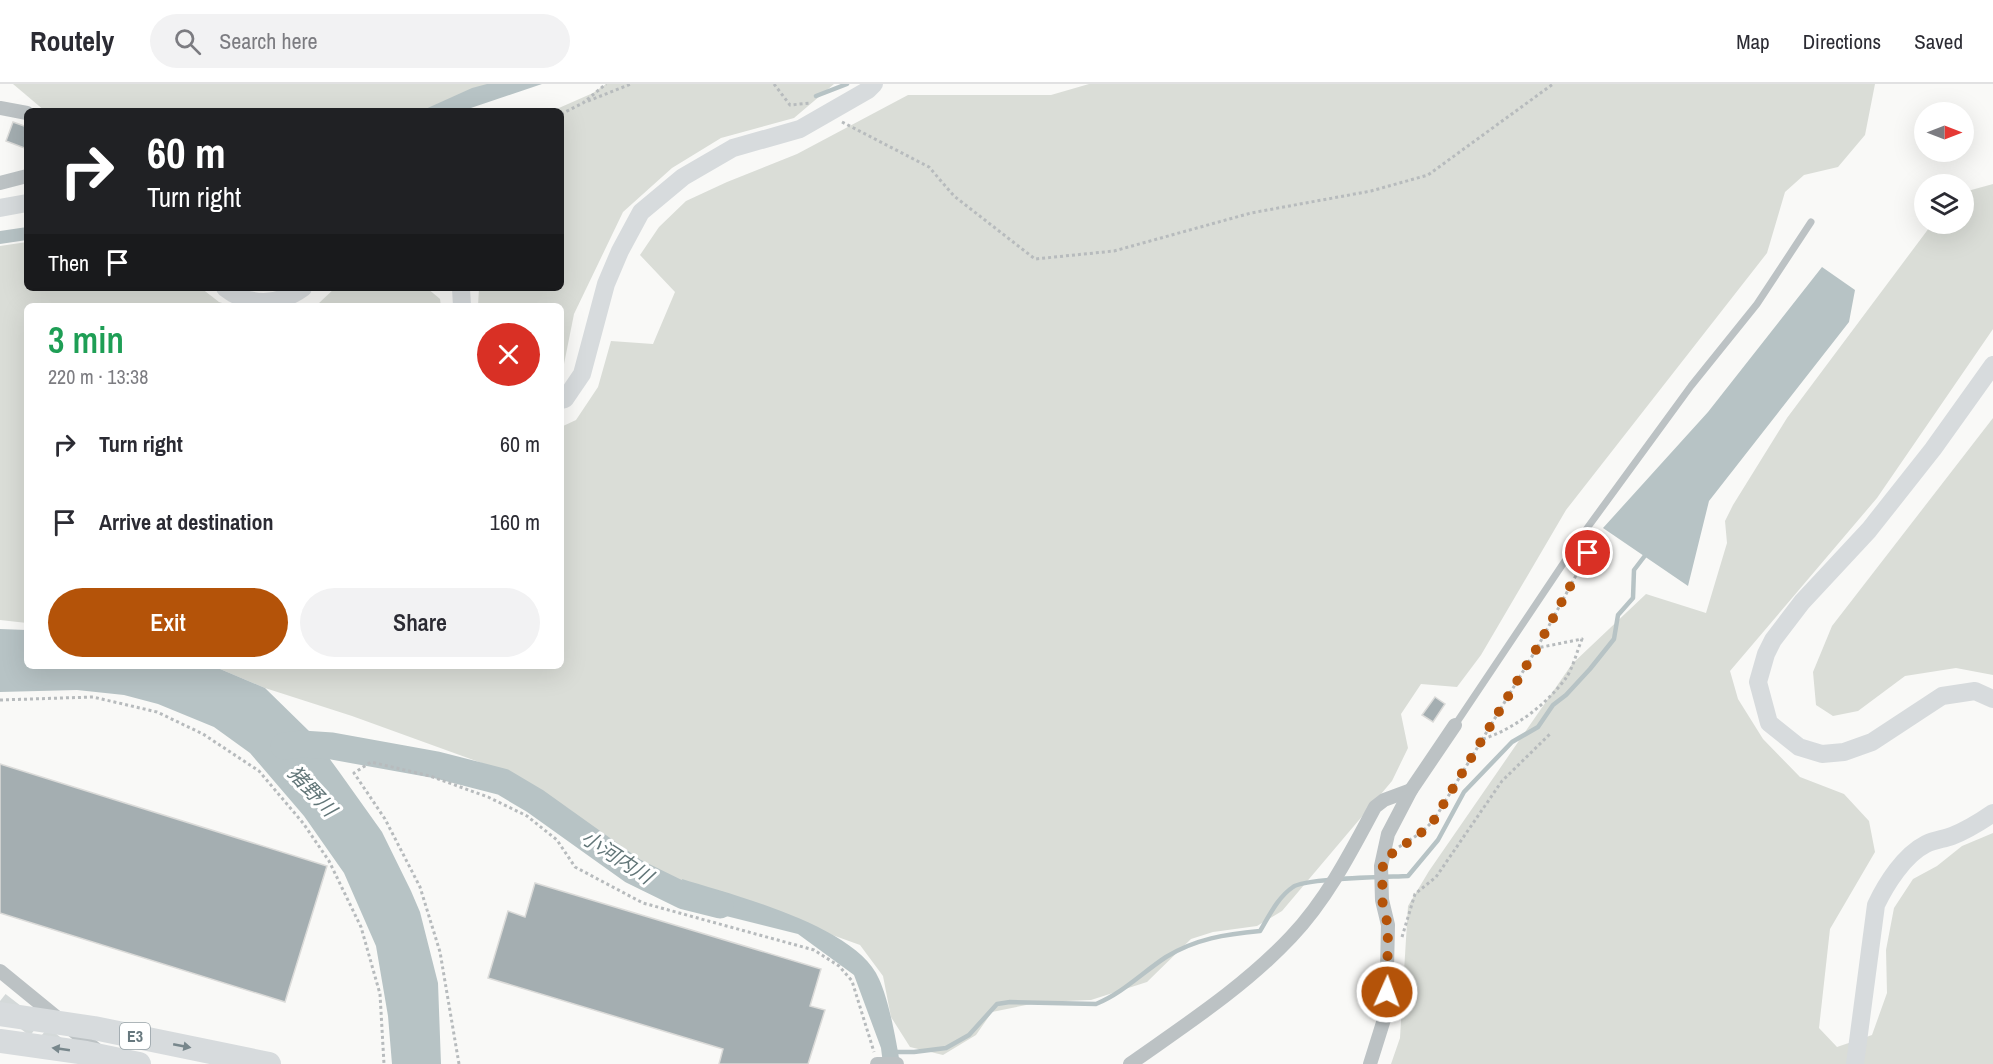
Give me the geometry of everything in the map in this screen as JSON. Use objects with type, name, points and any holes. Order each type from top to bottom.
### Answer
[{"type":"highway","name":"E3","points":[[0,1014],[94,1028],[269,1064]]},
{"type":"highway","name":"E3","points":[[0,1041],[86,1053],[139,1064]]},
{"type":"street","points":[[564,399],[582,374],[606,284],[640,212],[683,177],[733,148],[800,129],[823,109],[868,90],[874,84]]},
{"type":"street","points":[[0,108],[24,112]]},
{"type":"street","points":[[0,183],[24,177]]},
{"type":"street","points":[[0,208],[24,204]]},
{"type":"street","points":[[229,291],[254,302],[276,302],[298,291]]},
{"type":"street","points":[[1993,364],[1933,449],[1869,530],[1802,602],[1773,640],[1766,654],[1758,682],[1769,723],[1799,747],[1822,754],[1844,752],[1872,742],[1942,696],[1975,691],[1993,699]]},
{"type":"street","points":[[1370,1064],[1386,1013],[1388,926],[1382,900],[1383,860],[1388,834],[1411,790],[1455,725]]},
{"type":"street","points":[[1130,1064],[1235,988],[1292,936],[1341,872],[1375,807],[1384,800],[1411,790]]},
{"type":"street","points":[[1855,1064],[1876,905],[1886,886],[1902,864],[1924,845],[1953,836],[1993,813]]},
{"type":"street","points":[[0,972],[114,1064]]},
{"type":"street","points":[[877,1063],[897,1064]]},
{"type":"lane","points":[[1455,725],[1577,542],[1691,386],[1757,304],[1811,222]]},
{"type":"path","points":[[584,103],[606,84]]},
{"type":"path","points":[[564,113],[631,84]]},
{"type":"path","points":[[774,84],[790,105],[823,109],[929,167],[954,196],[1035,259],[1114,251],[1251,213],[1371,191],[1428,175],[1553,84]]},
{"type":"path","points":[[1383,860],[1422,832],[1434,820],[1537,648],[1588,553],[1577,542]]},
{"type":"path","points":[[1483,739],[1503,732],[1539,705],[1567,677],[1582,639],[1537,648]]},
{"type":"path","points":[[0,700],[93,697],[157,712],[203,734],[260,771],[303,823],[329,861],[361,927],[380,994],[384,1064]]},
{"type":"path","points":[[1388,955],[1397,952],[1416,894],[1436,877],[1502,781],[1551,733]]},
{"type":"path","points":[[459,1064],[440,952],[420,887],[385,819],[354,773],[370,762],[430,776],[488,797],[527,816],[556,840],[575,867],[643,903],[814,950],[839,966],[852,981],[877,1063]]},
{"type":"shaded area","points":[[13,84],[493,84],[431,108],[41,108]]},
{"type":"shaded area","points":[[606,84],[834,84],[794,118],[721,138],[672,168],[623,212],[574,314],[564,364],[564,303],[478,303],[479,291],[564,291],[564,108],[559,108],[593,93]]},
{"type":"shaded area","points":[[1089,84],[1875,84],[1865,135],[1838,167],[1804,175],[1785,192],[1767,253],[1566,510],[1481,655],[1457,687],[1421,684],[1401,714],[1408,748],[1392,781],[1282,911],[1257,926],[1213,932],[1191,939],[1147,982],[1091,1000],[1041,1002],[992,1012],[976,1035],[943,1055],[910,1047],[891,1017],[883,976],[860,945],[774,914],[684,887],[609,842],[569,809],[512,774],[352,716],[265,688],[220,669],[564,669],[564,426],[576,420],[598,387],[611,341],[653,344],[675,292],[640,255],[659,227],[686,201],[797,154],[908,95],[1051,95]]},
{"type":"shaded area","points":[[1993,184],[1993,329],[1877,498],[1730,671],[1738,699],[1763,739],[1800,777],[1844,794],[1869,821],[1875,852],[1830,929],[1819,1028],[1837,1047],[1872,1035],[1887,993],[1886,950],[1894,908],[1913,879],[1937,866],[1962,846],[1993,833],[1993,1064],[1391,1064],[1400,1038],[1408,906],[1429,871],[1572,664],[1646,594],[1706,613],[1727,543],[1725,521],[1787,418],[1925,234],[1974,234],[1974,189]]},
{"type":"shaded area","points":[[24,242],[24,291],[205,291],[222,303],[24,303],[24,623],[0,620],[0,246]]},
{"type":"shaded area","points":[[332,291],[431,291],[440,299],[441,303],[319,303]]},
{"type":"shaded area","points":[[1993,418],[1993,675],[1956,668],[1905,676],[1858,711],[1833,716],[1816,705],[1813,672],[1832,626]]},
{"type":"water","points":[[487,84],[542,84],[471,108],[428,108],[472,88]]},
{"type":"water","points":[[24,227],[24,240],[0,244],[0,231]]},
{"type":"water","points":[[1822,267],[1855,290],[1849,322],[1709,501],[1688,586],[1603,528],[1708,412]]},
{"type":"water","name":"猪野川","points":[[0,629],[24,630],[24,669],[220,669],[265,688],[310,732],[382,832],[411,891],[420,912],[438,983],[441,1064],[392,1064],[388,1016],[376,946],[344,873],[304,816],[250,753],[214,727],[158,704],[124,695],[77,690],[0,692]]},
{"type":"water","points":[[682,879],[791,915],[846,943],[866,960],[879,979],[886,998],[900,1064],[883,1064],[881,1048],[854,975],[798,934],[686,906]]},
{"type":"building","points":[[13,122],[24,126],[24,148],[6,141]]},
{"type":"building","points":[[1435,697],[1445,704],[1433,722],[1422,715]]},
{"type":"building","points":[[0,764],[327,866],[285,1002],[0,913]]},
{"type":"building","points":[[535,883],[821,969],[810,1006],[825,1010],[808,1064],[719,1064],[723,1049],[488,978],[508,911],[525,917]]},
{"type":"waterway","points":[[816,96],[847,84]]},
{"type":"waterway","points":[[893,1052],[946,1048],[969,1035],[997,1004],[1010,1002],[1096,1004],[1124,988],[1166,957],[1188,946],[1223,936],[1260,931],[1283,896],[1300,884],[1329,880],[1408,876],[1438,840],[1464,792],[1512,742],[1538,727],[1553,705],[1566,695],[1614,639],[1618,615],[1633,598],[1634,570],[1647,553]]},
{"type":"waterway","name":"小河内川","points":[[284,746],[302,744],[332,746],[437,765],[503,782],[535,801],[633,871],[684,896],[720,905]]},
{"type":"tunnel","points":[[0,1001],[62,1050]]},
{"type":"route","points":[[1387,992],[1388,926],[1382,900],[1381,866],[1383,860],[1422,832],[1434,820],[1537,648],[1588,553]]}]
